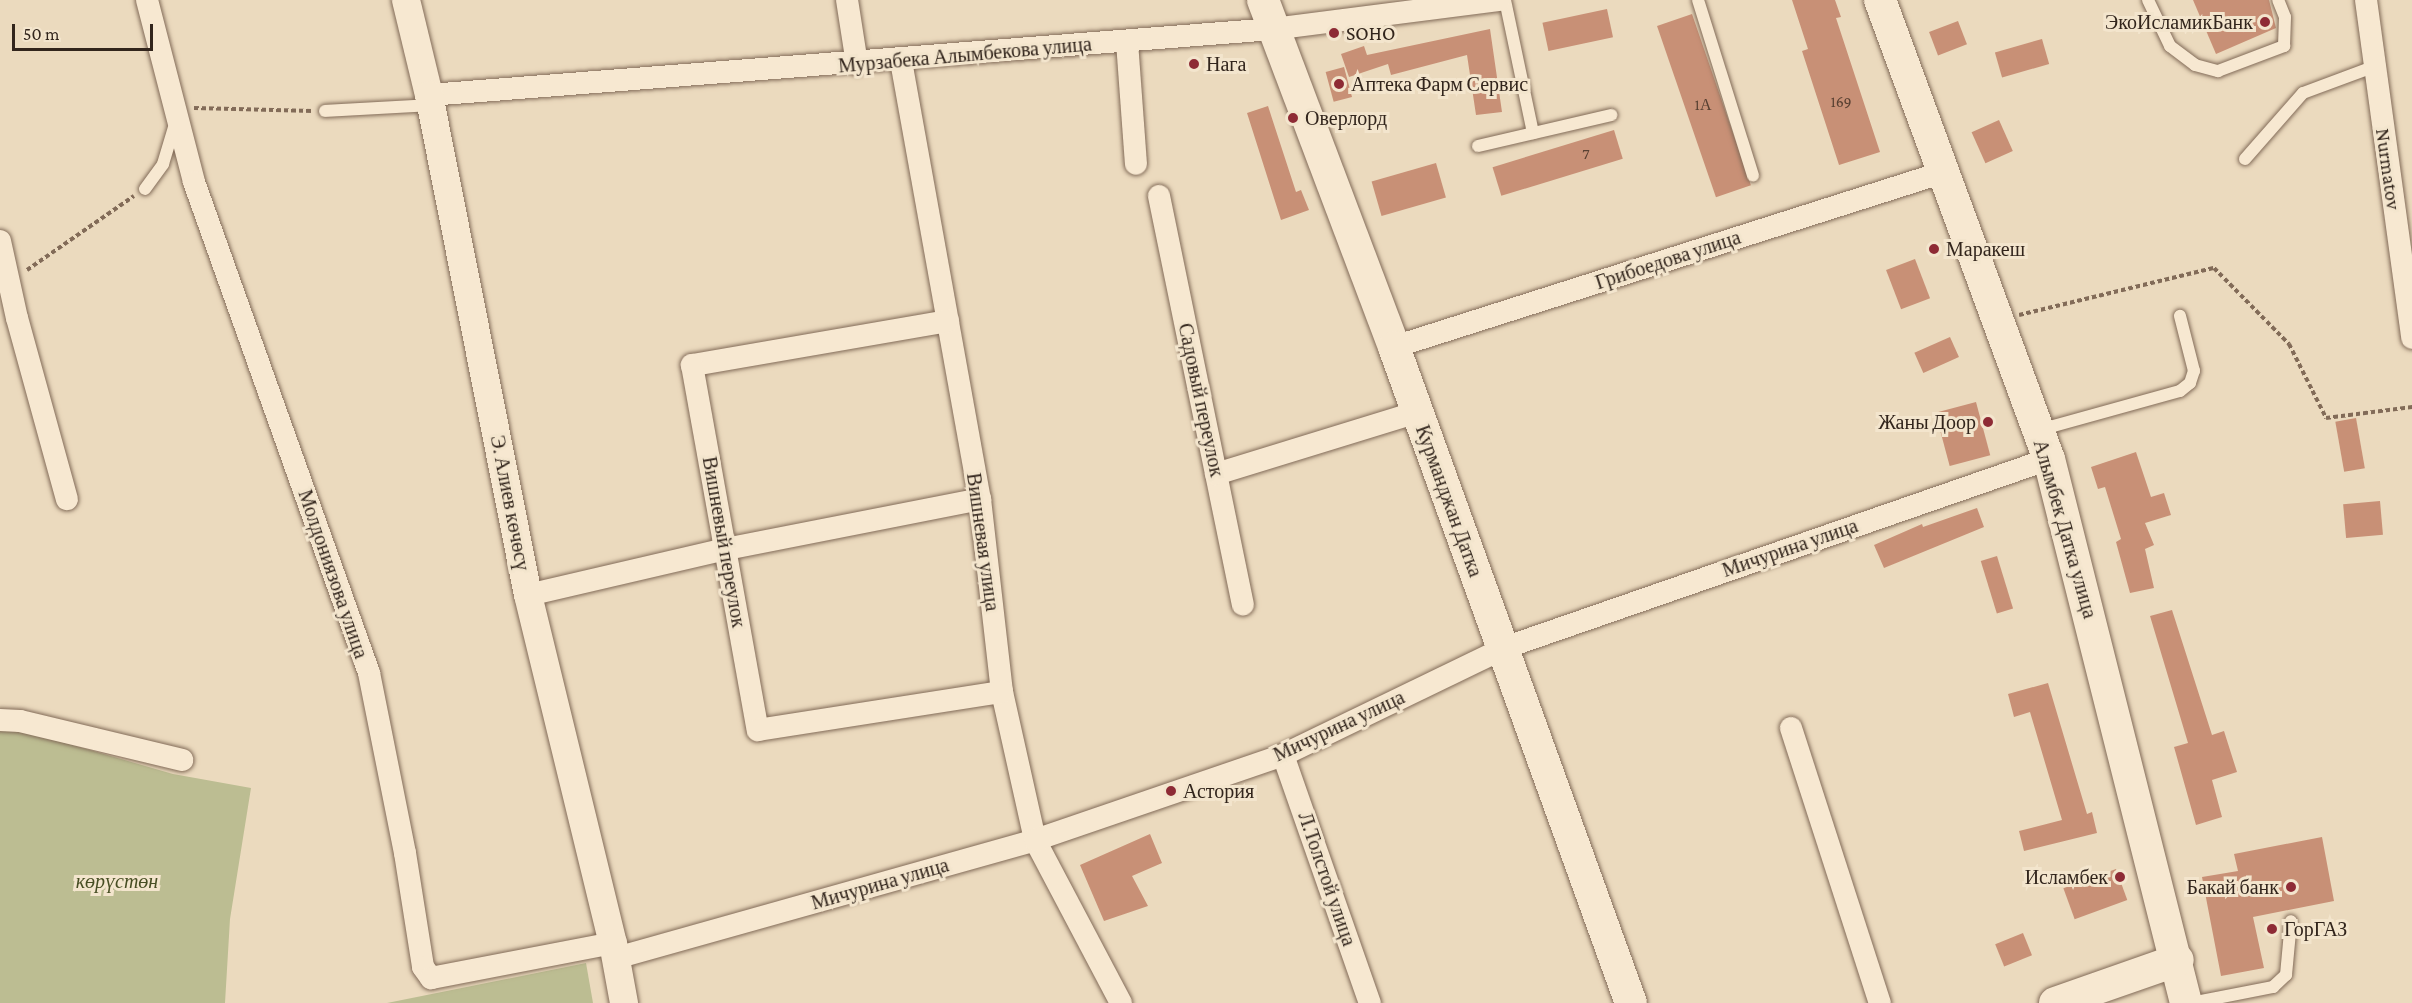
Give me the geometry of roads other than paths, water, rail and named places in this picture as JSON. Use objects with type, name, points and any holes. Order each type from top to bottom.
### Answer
[{"type":"main road","name":"Курманджан Датка","points":[[1263,0],[1394,347],[1631,1003]]},
{"type":"main road","name":"Алымбек Датка улица","points":[[1880,0],[1941,173],[2049,459],[2188,1003]]},
{"type":"main road","points":[[2055,1003],[2178,960]]},
{"type":"street","name":"Молдониязова улица","points":[[147,0],[194,182],[369,673],[405,853],[423,967],[431,978],[615,950]]},
{"type":"street","name":"Э. Алиев көчөсү","points":[[406,0],[430,100],[528,595],[615,950],[624,1003]]},
{"type":"street","points":[[847,0],[857,64]]},
{"type":"street","name":"Мурзабека Алымбекова улица","points":[[430,100],[1273,29],[1499,0]]},
{"type":"street","name":"Nurmatov","points":[[2366,0],[2373,68],[2412,338]]},
{"type":"street","points":[[1127,42],[1137,164]]},
{"type":"street","name":"Вишневая улица","points":[[901,61],[980,499],[1002,692],[1035,840],[1121,1003]]},
{"type":"street","name":"Грибоедова улица","points":[[1394,347],[1941,173]]},
{"type":"street","name":"Садовый переулок","points":[[1159,196],[1243,604]]},
{"type":"street","points":[[0,241],[9,282],[8,323],[68,499]]},
{"type":"street","name":"Вишневый переулок","points":[[948,321],[692,365],[758,730],[1002,692]]},
{"type":"street","points":[[1216,474],[1417,412]]},
{"type":"street","name":"Мичурина улица","points":[[615,950],[1035,840],[1283,755],[1503,648],[2049,459]]},
{"type":"street","points":[[528,595],[726,549],[980,499]]},
{"type":"street","points":[[0,720],[20,721],[182,760]]},
{"type":"street","points":[[1791,728],[1880,1003]]},
{"type":"street","name":"Л.Толстой улица","points":[[1283,755],[1370,1003]]},
{"type":"lane","points":[[1504,0],[1533,133]]},
{"type":"lane","points":[[1698,0],[1753,176]]},
{"type":"lane","points":[[2148,0],[2170,46],[2195,65],[2218,71],[2284,46],[2285,17],[2278,0]]},
{"type":"lane","points":[[2245,159],[2303,93],[2373,68]]},
{"type":"lane","points":[[326,111],[430,100]]},
{"type":"lane","points":[[145,189],[163,164],[176,113]]},
{"type":"lane","points":[[1478,146],[1611,115]]},
{"type":"lane","points":[[2038,430],[2180,391],[2190,382],[2194,371],[2180,316]]},
{"type":"lane","points":[[2188,1003],[2273,987],[2286,975],[2291,921]]},
{"type":"place","name":"ЭкоИсламикБанк","points":[[2265,22]]},
{"type":"place","name":"SOHO","points":[[1334,33]]},
{"type":"place","name":"Нага","points":[[1194,64]]},
{"type":"place","name":"Аптека Фарм Сервис","points":[[1339,84]]},
{"type":"place","name":"Оверлорд","points":[[1293,118]]},
{"type":"place","name":"Маракеш","points":[[1934,249]]},
{"type":"place","name":"Жаны Доор","points":[[1988,422]]},
{"type":"place","name":"Астория","points":[[1171,791]]},
{"type":"place","name":"Исламбек","points":[[2120,877]]},
{"type":"place","name":"Бакай банк","points":[[2291,887]]},
{"type":"place","name":"ГорГАЗ","points":[[2272,929]]},
{"type":"park label","name":"көрүстөн","points":[[117,881]]}]
